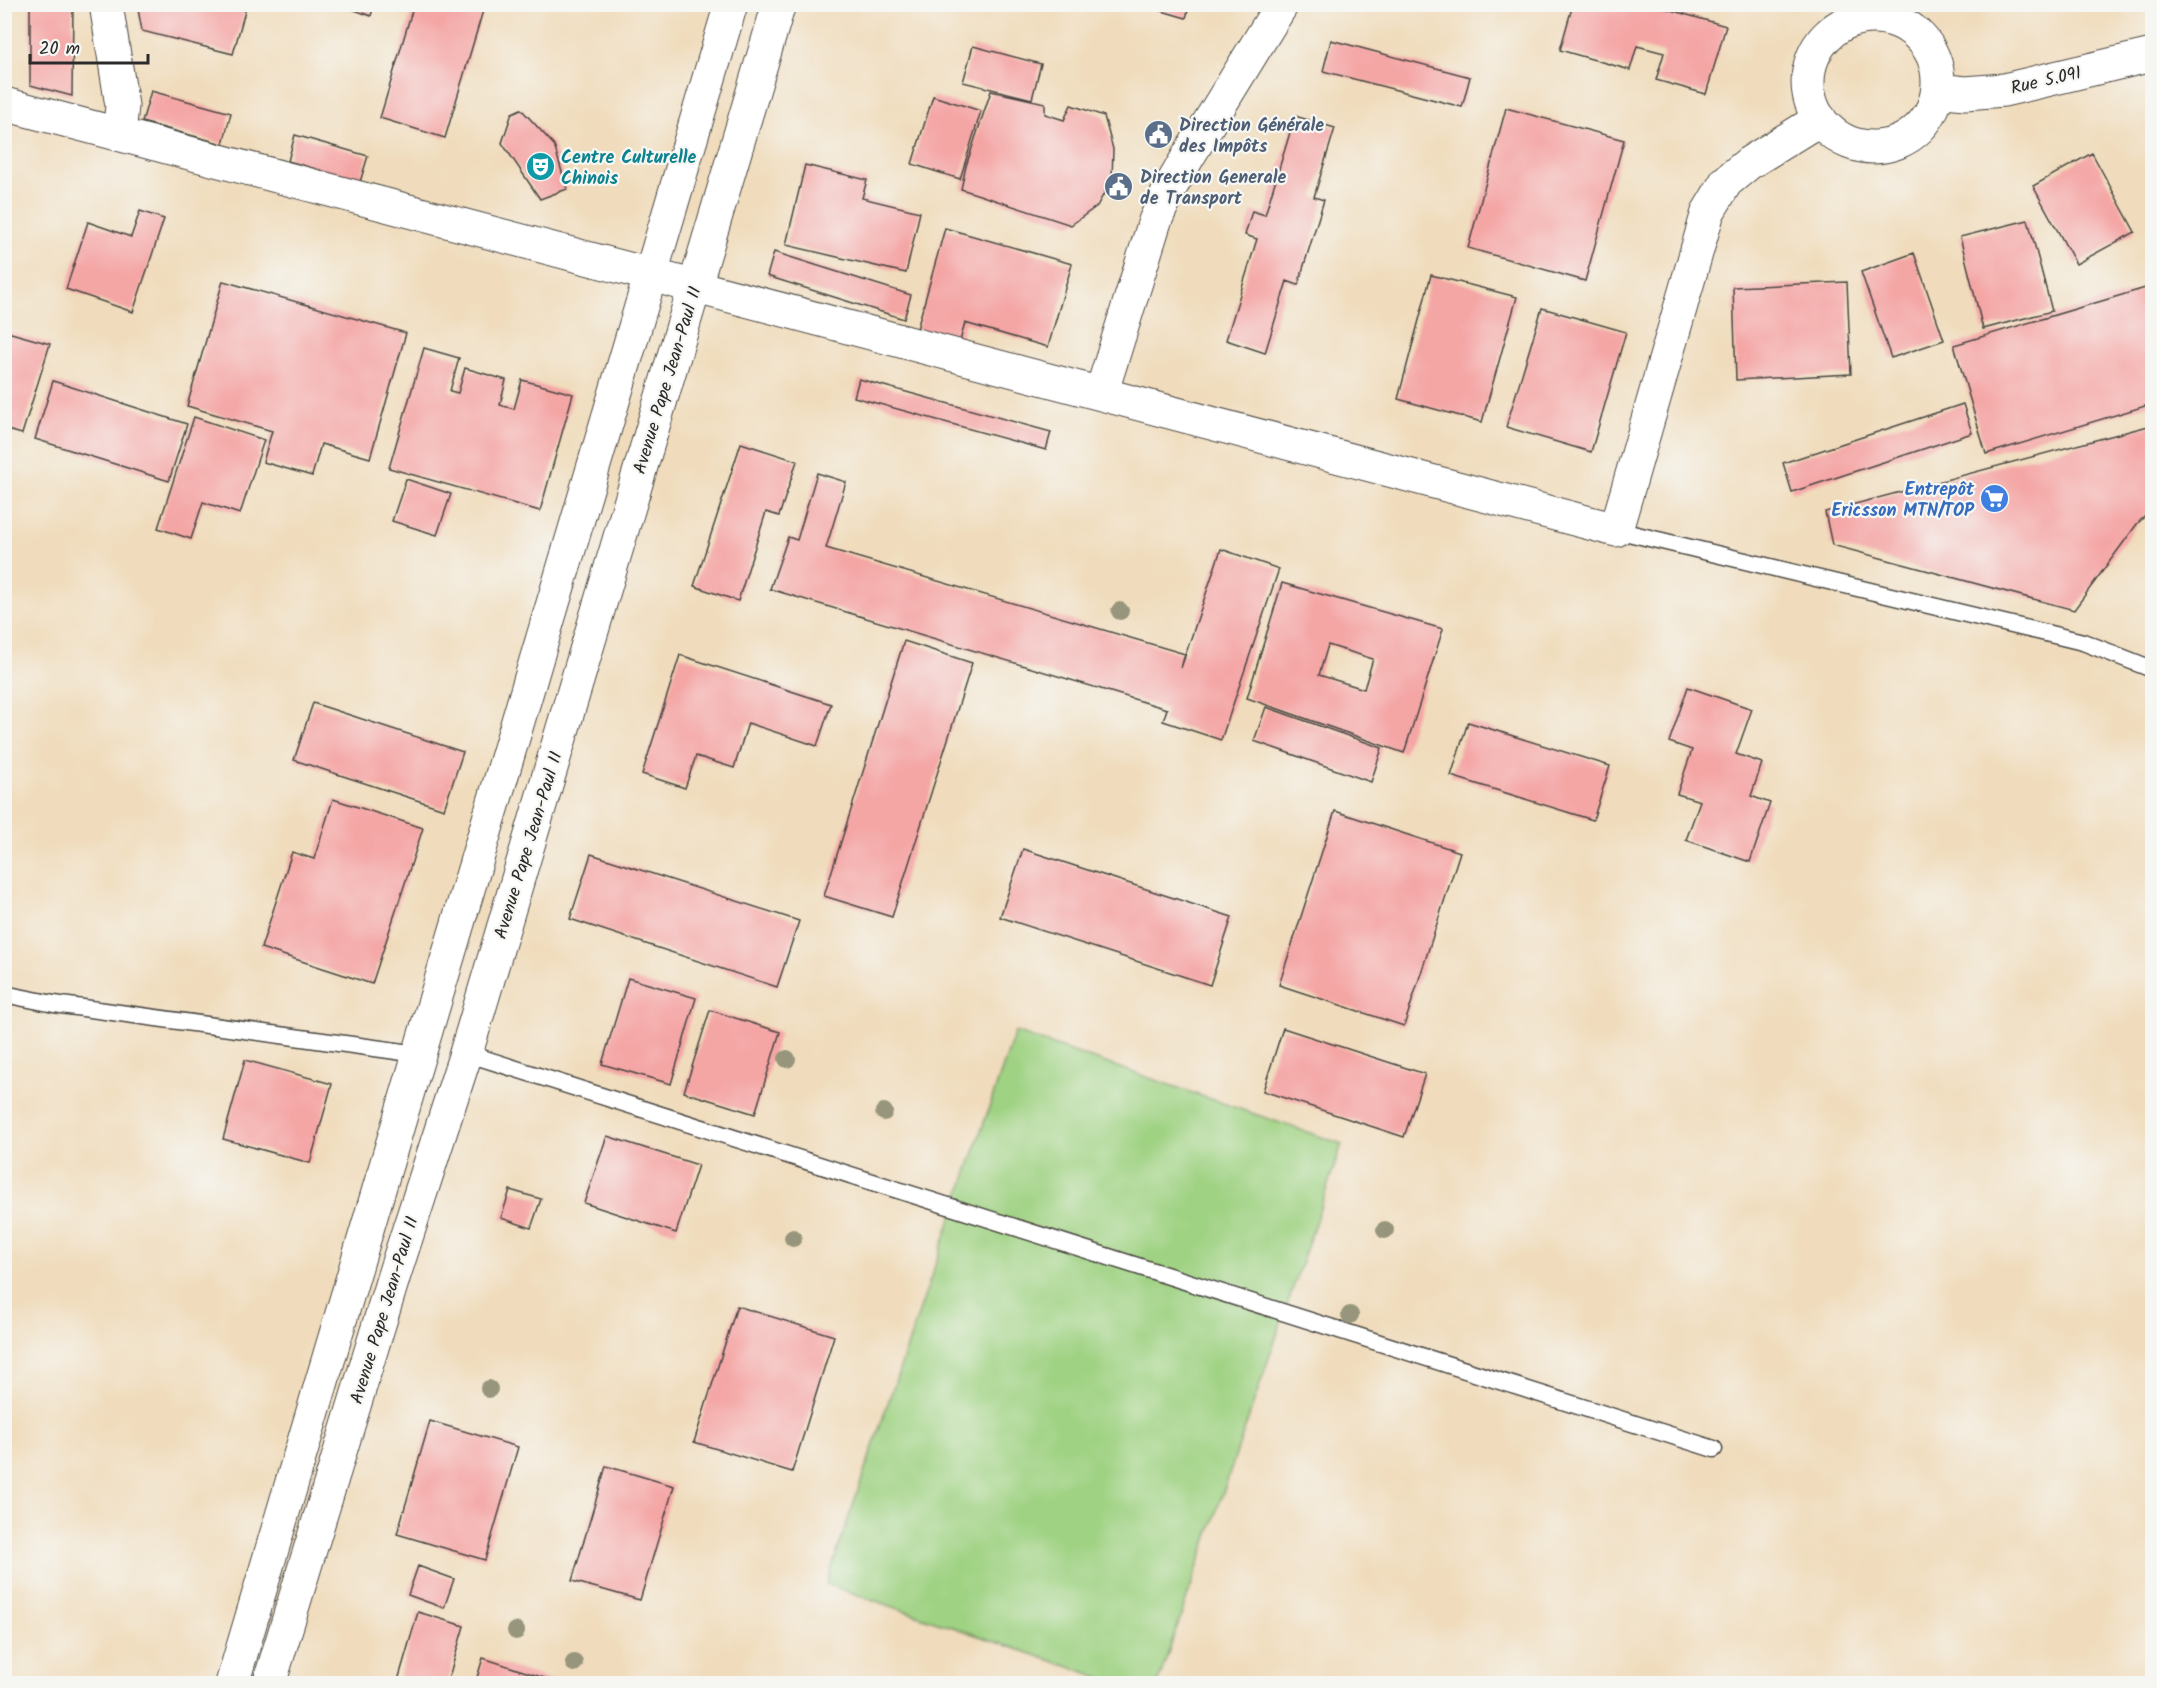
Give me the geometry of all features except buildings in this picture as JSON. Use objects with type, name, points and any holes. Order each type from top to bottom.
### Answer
[{"type":"main road","points":[[106,4],[122,106],[119,134]]},
{"type":"main road","points":[[232,1683],[731,4]]},
{"type":"main road","name":"Avenue Pape Jean-Paul II","points":[[269,1683],[395,1272],[466,1053],[779,4]]},
{"type":"main road","points":[[1101,394],[1155,221],[1170,188],[1282,4]]},
{"type":"main road","points":[[1851,13],[1884,18],[1914,31],[1926,43],[1934,58],[1938,74],[1938,90],[1933,109],[1922,126],[1907,138],[1889,146],[1869,147],[1850,143],[1833,134],[1820,119],[1812,102],[1808,82],[1811,62],[1820,44],[1851,13]]},
{"type":"main road","name":"Rue 5.091","points":[[1938,90],[1965,93],[2004,90],[2152,55]]},
{"type":"main road","points":[[4,104],[1616,530],[1708,212],[1726,182],[1749,163],[1820,119]]},
{"type":"lane","points":[[1616,530],[2083,642],[2152,669]]},
{"type":"lane","points":[[4,994],[54,1004],[418,1054]]},
{"type":"lane","points":[[466,1053],[1714,1449]]},
{"type":"green space","points":[[1015,1032],[1342,1144],[1158,1683],[1117,1683],[826,1584]]},
{"type":"place","name":"Direction Générale des Impôts","points":[[1158,135]]},
{"type":"place","name":"Centre Culturelle Chinois","points":[[540,167]]},
{"type":"place","name":"Direction Generale de Transport","points":[[1119,187]]},
{"type":"place","name":"Entrepôt Ericsson MTN/TOP","points":[[1995,499]]}]
